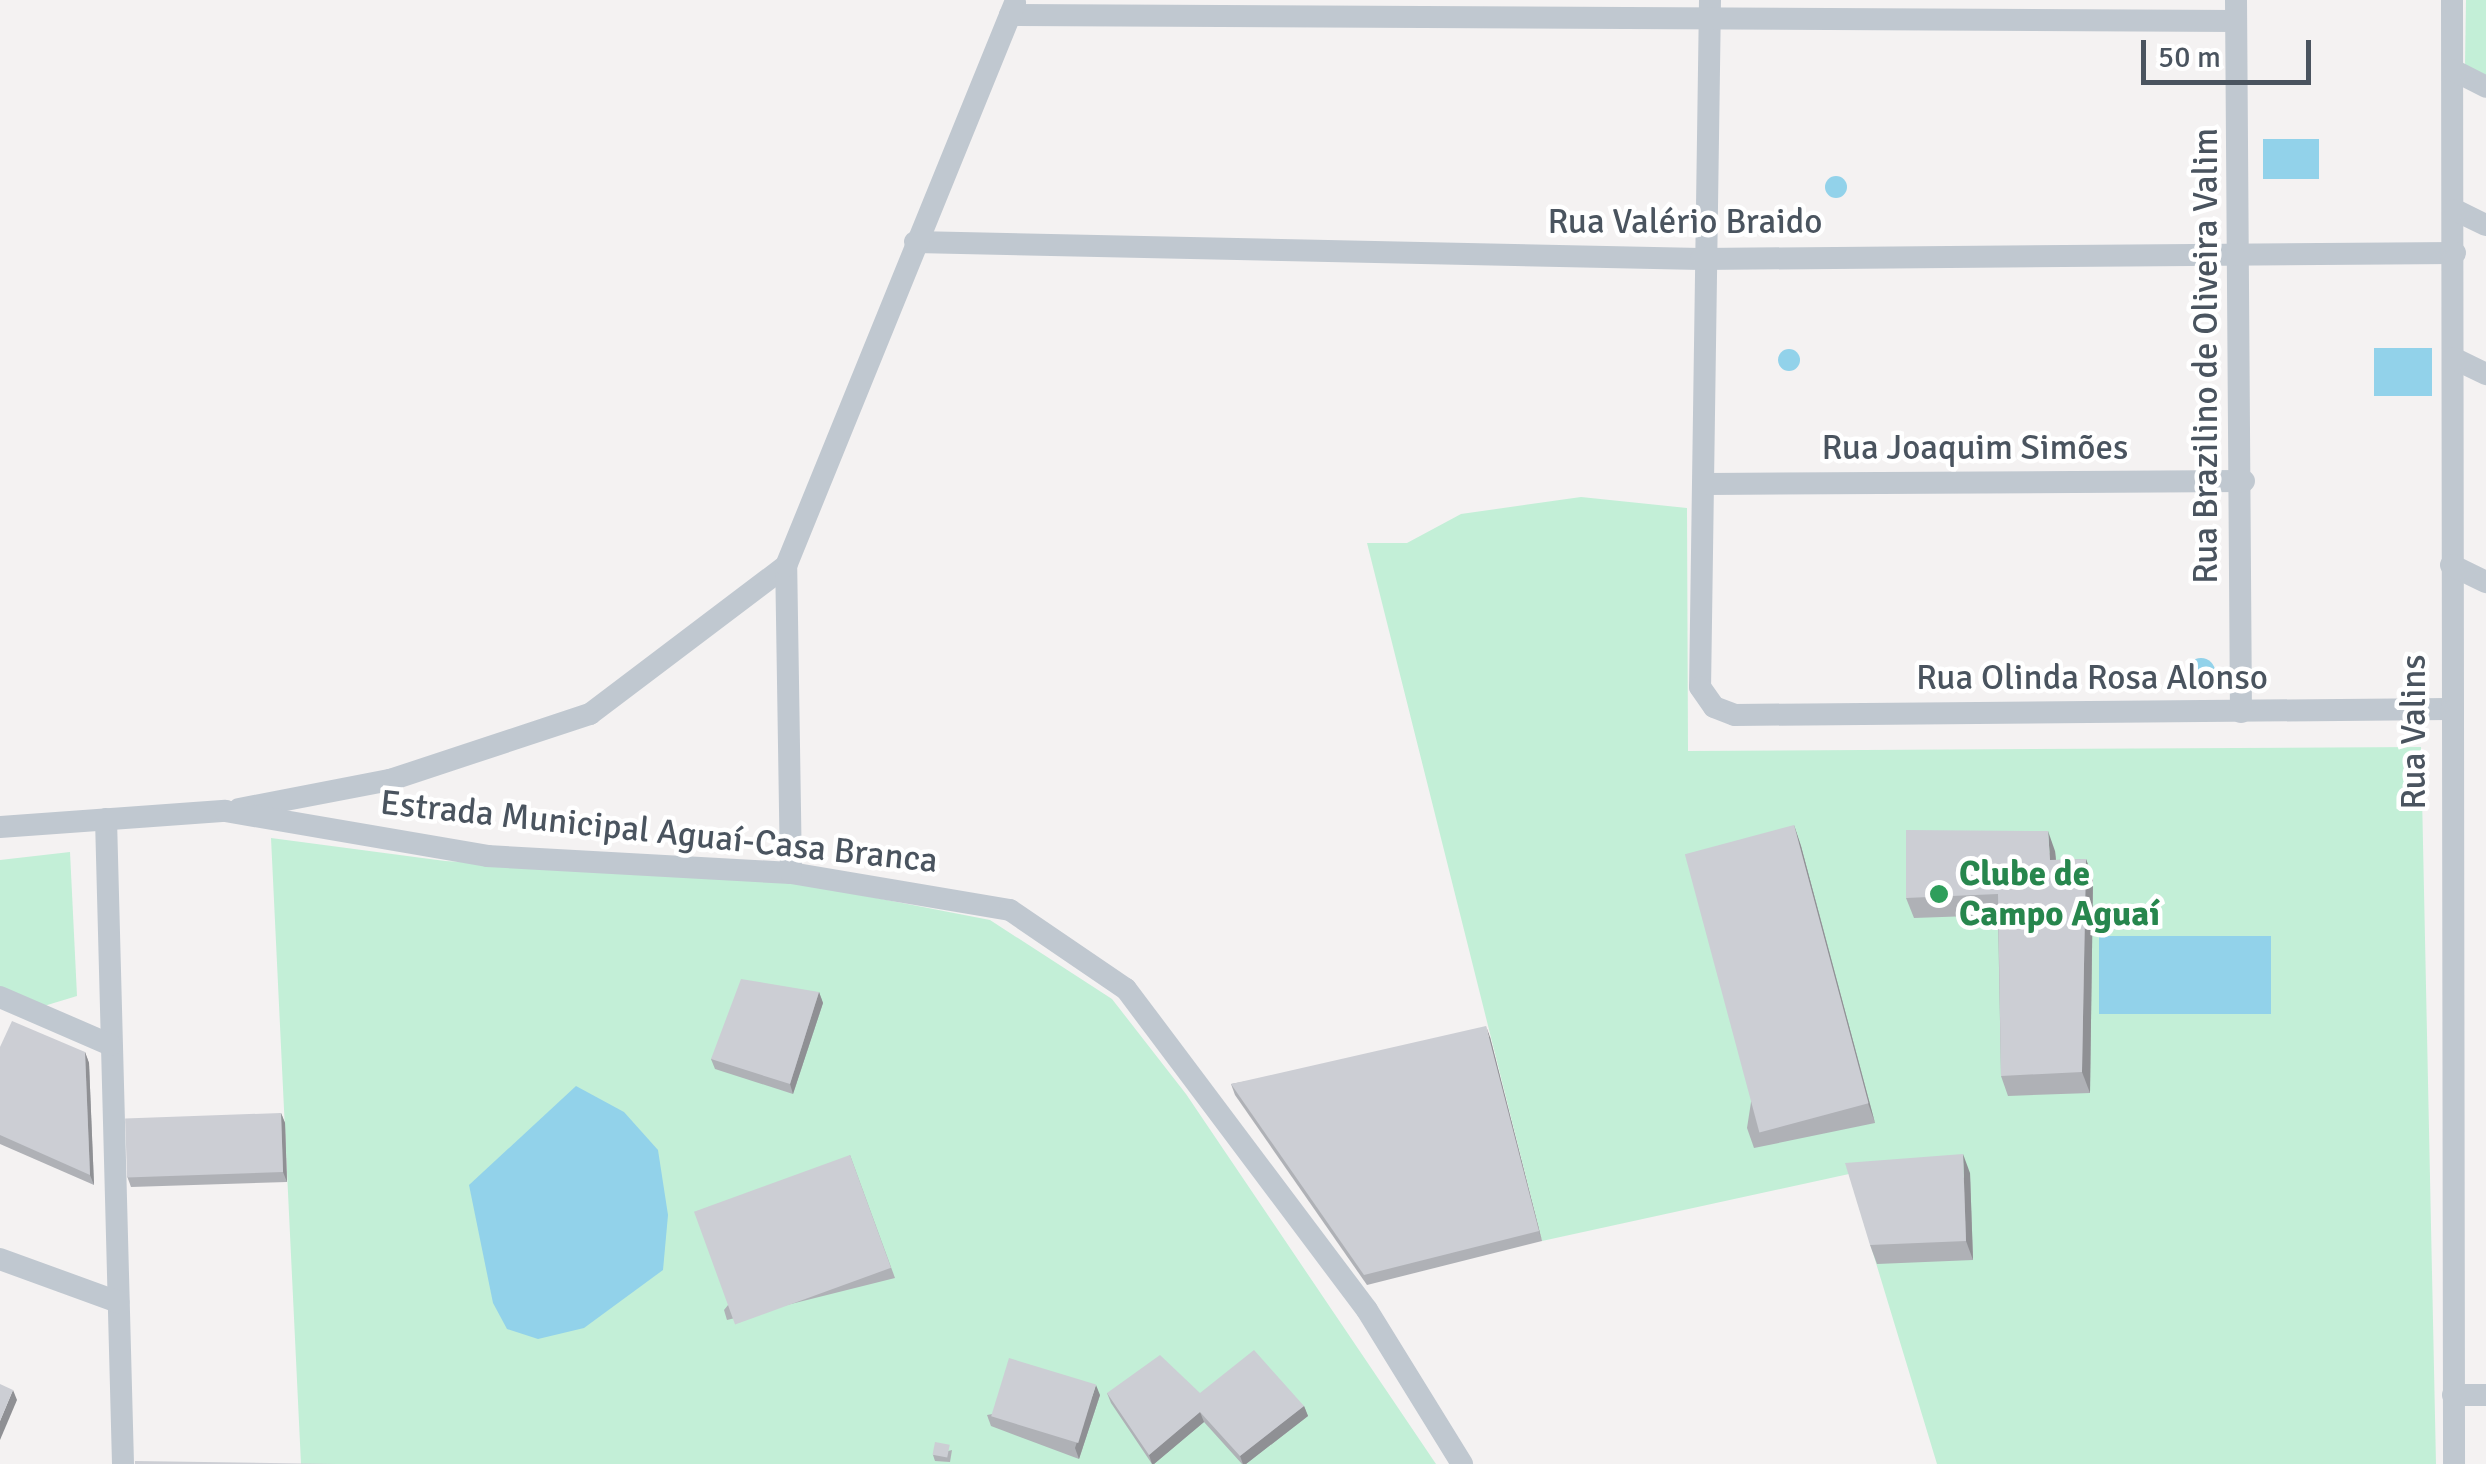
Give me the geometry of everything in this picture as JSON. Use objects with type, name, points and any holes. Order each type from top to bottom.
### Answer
[{"type":"street","points":[[1706,484],[1700,259],[1710,0]]},
{"type":"street","name":"Rua Valins","points":[[2452,0],[2455,253],[2448,709],[2454,1464]]},
{"type":"street","points":[[790,873],[786,566],[1013,7],[1710,25],[2236,11]]},
{"type":"street","name":"Rua Brazilino de Oliveira Valim","points":[[2236,11],[2244,254],[2241,712]]},
{"type":"street","points":[[2454,70],[2486,87]]},
{"type":"street","points":[[2455,210],[2486,225]]},
{"type":"street","name":"Rua Valério Braido","points":[[916,242],[1700,259],[2455,253]]},
{"type":"street","points":[[2453,358],[2486,374]]},
{"type":"street","name":"Rua Joaquim Simões","points":[[1706,484],[2244,481]]},
{"type":"street","name":"Rua Olinda Rosa Alonso","points":[[1706,484],[1700,686],[1714,707],[1736,715],[2448,709]]},
{"type":"street","points":[[2451,565],[2486,582]]},
{"type":"street","points":[[226,811],[390,780],[590,714],[786,566]]},
{"type":"street","name":"Estrada Municipal Aguaí-Casa Branca","points":[[0,827],[226,811],[487,856],[790,873],[1010,910],[1126,989],[1367,1310],[1462,1464]]},
{"type":"street","points":[[106,819],[123,1464]]},
{"type":"street","points":[[0,997],[111,1045]]},
{"type":"street","points":[[0,1258],[118,1302]]},
{"type":"street","points":[[2453,1395],[2486,1395]]},
{"type":"green space","points":[[2466,0],[2486,0],[2486,76],[2465,66]]},
{"type":"green space","name":"Clube de Campo Aguaí","points":[[1581,497],[1687,508],[1688,751],[2421,747],[2436,1464],[1937,1464],[1849,1174],[1542,1241],[1367,543],[1407,543],[1461,514]]},
{"type":"green space","points":[[271,838],[445,861],[799,883],[990,920],[1112,999],[1186,1094],[1436,1464],[301,1464]]},
{"type":"green space","points":[[70,852],[77,996],[44,1006],[0,987],[0,860]]},
{"type":"water","points":[[2263,139],[2319,139],[2319,179],[2263,179]]},
{"type":"water","points":[[1836,176],[1844,179],[1844,195],[1836,198],[1828,195],[1825,187],[1828,179]]},
{"type":"water","points":[[2374,348],[2432,348],[2432,396],[2374,396]]},
{"type":"water","points":[[1789,349],[1797,352],[1797,368],[1789,371],[1781,368],[1778,360],[1781,352]]},
{"type":"water","points":[[2201,658],[2211,662],[2215,672],[2211,682],[2201,686],[2191,682],[2187,672],[2191,662]]},
{"type":"water","points":[[2099,936],[2271,936],[2271,1014],[2099,1014]]},
{"type":"water","points":[[576,1086],[624,1112],[658,1150],[668,1215],[663,1270],[584,1328],[538,1339],[507,1329],[493,1303],[469,1185]]},
{"type":"building","points":[[1794,825],[1869,1103],[1759,1132],[1685,854]]},
{"type":"building","points":[[1906,830],[2048,831],[2050,860],[2086,859],[2082,1072],[2001,1076],[1998,894],[1906,898]]},
{"type":"building","points":[[741,979],[819,992],[790,1084],[711,1059]]},
{"type":"building","points":[[12,1021],[85,1052],[90,1175],[0,1135],[0,1047]]},
{"type":"building","points":[[1486,1026],[1539,1231],[1364,1275],[1231,1084]]},
{"type":"building","points":[[281,1113],[283,1172],[127,1177],[125,1118]]},
{"type":"building","points":[[1963,1154],[1966,1241],[1870,1245],[1845,1163]]},
{"type":"building","points":[[850,1155],[891,1268],[735,1325],[694,1212]]},
{"type":"building","points":[[1254,1350],[1304,1406],[1240,1456],[1200,1412],[1149,1455],[1107,1393],[1160,1355],[1200,1393]]},
{"type":"building","points":[[1009,1358],[1096,1385],[1078,1443],[991,1416]]},
{"type":"building","points":[[0,1384],[13,1390],[0,1421]]},
{"type":"building","points":[[935,1442],[950,1445],[947,1458],[933,1455]]},
{"type":"building","points":[[135,1461],[336,1464],[135,1464]]},
{"type":"place","name":"Clube de Campo Aguaí","points":[[1939,894]]}]
